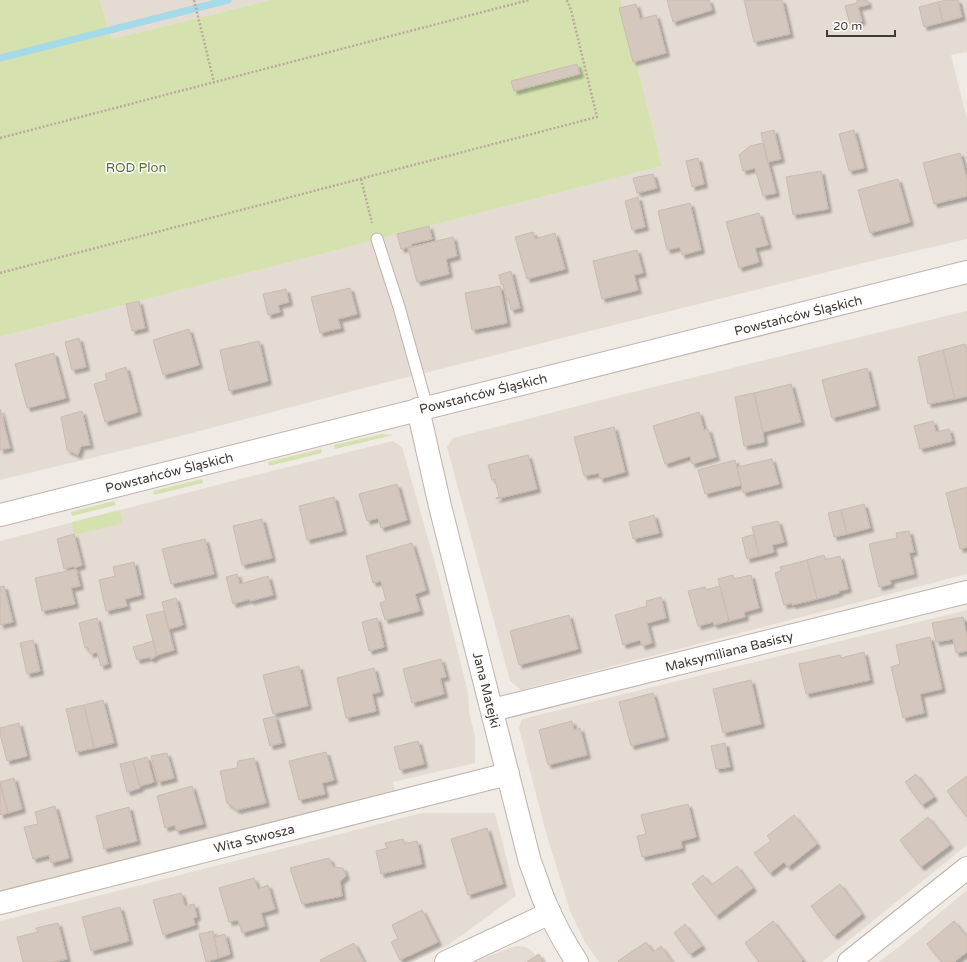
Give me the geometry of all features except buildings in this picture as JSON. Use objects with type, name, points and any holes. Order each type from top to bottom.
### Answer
[{"type":"street","name":"Powstańców Śląskich","points":[[0,515],[967,272]]},
{"type":"street","name":"Jana Matejki","points":[[423,408],[423,432],[440,506],[530,862],[550,913],[576,962]]},
{"type":"street","name":"Maksymiliana Basisty","points":[[492,710],[967,592]]},
{"type":"street","name":"Wita Stwosza","points":[[0,903],[508,774]]},
{"type":"street","points":[[849,962],[967,868]]},
{"type":"street","points":[[446,962],[550,913]]},
{"type":"lane","points":[[377,239],[399,307],[423,408]]},
{"type":"path","points":[[0,138],[529,0]]},
{"type":"path","points":[[0,273],[597,117],[571,10],[566,0]]},
{"type":"path","points":[[194,2],[214,82]]},
{"type":"path","points":[[361,179],[377,239]]},
{"type":"shaded area","points":[[100,0],[271,0],[111,39]]},
{"type":"shaded area","points":[[621,0],[967,0],[967,53],[951,55],[967,119],[967,239],[863,263],[574,335],[157,442],[0,480],[0,337],[662,166]]},
{"type":"shaded area","points":[[967,311],[967,574],[521,690],[510,681],[447,447],[453,438],[613,397]]},
{"type":"shaded area","points":[[393,441],[402,447],[439,577],[468,692],[469,711],[475,737],[475,763],[393,782],[395,791],[0,892],[0,541]]},
{"type":"shaded area","points":[[967,610],[967,845],[822,962],[599,962],[585,942],[570,911],[545,829],[519,728],[522,719]]},
{"type":"shaded area","points":[[422,813],[495,813],[516,896],[448,945],[413,962],[0,962],[0,921]]},
{"type":"shaded area","points":[[967,890],[967,962],[879,962],[904,943]]},
{"type":"shaded area","points":[[517,946],[526,947],[536,956],[539,954],[543,962],[474,962],[510,948]]},
{"type":"green space","name":"ROD Plon","points":[[0,0],[100,0],[111,39],[271,0],[621,0],[662,166],[0,337]]},
{"type":"green space","points":[[382,434],[393,435],[335,449],[334,445]]},
{"type":"green space","points":[[321,449],[322,453],[269,466],[268,462]]},
{"type":"green space","points":[[202,479],[203,483],[154,495],[153,491]]},
{"type":"green space","points":[[114,501],[116,505],[72,516],[71,512]]},
{"type":"green space","points":[[120,510],[123,523],[74,535],[72,522]]},
{"type":"waterway","points":[[0,58],[228,0]]}]
